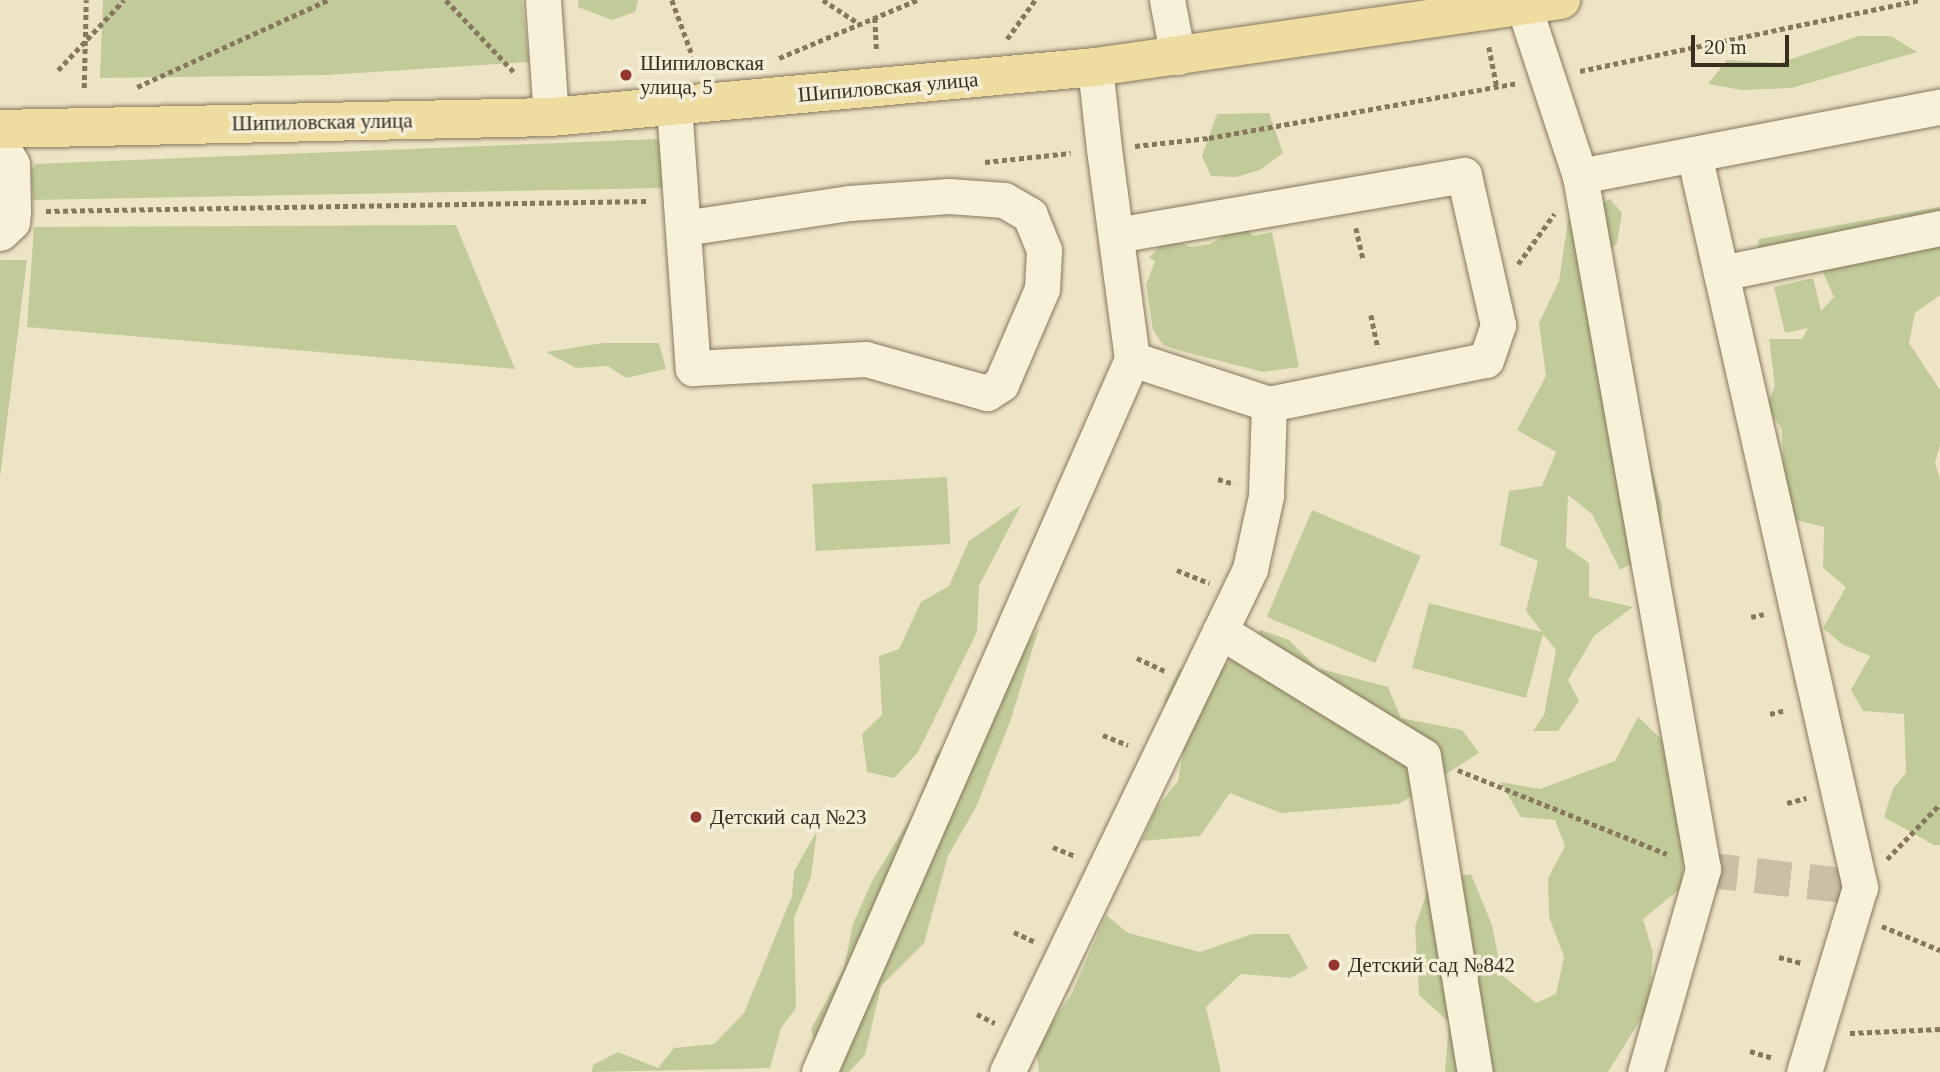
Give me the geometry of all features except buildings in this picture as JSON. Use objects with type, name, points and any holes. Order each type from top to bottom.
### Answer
[{"type":"main road","name":"Шипиловская улица","points":[[0,129],[551,117],[1178,57],[1561,0]]},
{"type":"lane","points":[[542,0],[551,117]]},
{"type":"lane","points":[[1167,0],[1178,57]]},
{"type":"lane","points":[[1524,7],[1550,78],[1580,176],[1703,869],[1645,1072]]},
{"type":"lane","points":[[818,1072],[1132,359],[1095,66]]},
{"type":"lane","points":[[674,106],[682,214],[677,274],[693,368],[866,359],[988,393],[1001,384],[1042,289],[1044,250],[1031,215],[1004,200],[949,196],[682,214]]},
{"type":"lane","points":[[1580,176],[1940,107]]},
{"type":"lane","points":[[0,144],[12,164],[6,222]]},
{"type":"lane","points":[[1694,154],[1856,900],[1804,1072]]},
{"type":"lane","points":[[1116,235],[1464,175],[1498,325],[1486,360],[1269,404],[1132,359]]},
{"type":"lane","points":[[1721,273],[1940,228]]},
{"type":"lane","points":[[1007,1072],[1250,569],[1266,496],[1269,404]]},
{"type":"lane","points":[[1220,631],[1423,756],[1475,1072]]},
{"type":"path","points":[[84,88],[86,0]]},
{"type":"path","points":[[58,70],[124,0]]},
{"type":"path","points":[[137,87],[328,0]]},
{"type":"path","points":[[446,0],[520,78]]},
{"type":"path","points":[[672,0],[699,72]]},
{"type":"path","points":[[823,0],[862,25]]},
{"type":"path","points":[[774,60],[917,0]]},
{"type":"path","points":[[1004,43],[1035,0]]},
{"type":"path","points":[[982,163],[1209,138],[1550,78],[1921,0]]},
{"type":"path","points":[[875,18],[877,55]]},
{"type":"path","points":[[1486,36],[1497,87]]},
{"type":"path","points":[[1493,298],[1580,176]]},
{"type":"path","points":[[6,222],[682,214]]},
{"type":"path","points":[[1354,222],[1363,259]]},
{"type":"path","points":[[1423,756],[1703,869]]},
{"type":"path","points":[[1940,804],[1856,900],[1940,950]]},
{"type":"path","points":[[1815,1035],[1940,1029]]},
{"type":"green space","points":[[103,0],[522,0],[529,62],[327,75],[100,78]]},
{"type":"green space","points":[[578,0],[638,0],[635,12],[612,20],[578,7]]},
{"type":"green space","points":[[1859,36],[1891,36],[1917,52],[1791,88],[1742,90],[1708,84],[1727,60],[1780,63]]},
{"type":"green space","points":[[1269,113],[1283,153],[1260,170],[1236,177],[1211,176],[1202,156],[1217,114]]},
{"type":"green space","points":[[656,139],[662,144],[665,188],[33,200],[31,172],[35,164]]},
{"type":"green space","points":[[1610,199],[1622,213],[1617,243],[1605,255],[1643,437],[1662,506],[1660,548],[1620,570],[1592,514],[1568,495],[1566,547],[1589,563],[1589,597],[1633,607],[1594,636],[1568,680],[1579,701],[1558,731],[1533,731],[1544,715],[1556,650],[1543,634],[1526,698],[1412,668],[1429,603],[1542,632],[1526,611],[1538,561],[1500,545],[1509,491],[1542,486],[1556,452],[1517,430],[1546,376],[1539,323],[1559,281],[1568,220]]},
{"type":"green space","points":[[1940,207],[1940,295],[1915,313],[1909,343],[1940,390],[1940,445],[1935,462],[1940,480],[1940,845],[1934,845],[1884,817],[1893,789],[1906,773],[1904,714],[1863,711],[1851,690],[1870,656],[1842,644],[1823,628],[1846,587],[1823,568],[1824,527],[1784,517],[1782,430],[1767,405],[1775,386],[1769,339],[1802,339],[1808,328],[1785,333],[1774,287],[1813,278],[1821,311],[1834,297],[1823,272],[1807,271],[1757,249],[1759,239]]},
{"type":"green space","points":[[1243,224],[1253,236],[1272,232],[1299,367],[1263,372],[1163,345],[1153,330],[1146,285],[1155,261],[1149,258],[1167,238],[1191,247],[1210,244]]},
{"type":"green space","points":[[456,225],[515,369],[27,327],[34,227]]},
{"type":"green space","points":[[0,260],[27,260],[0,477]]},
{"type":"green space","points":[[603,343],[659,343],[666,369],[626,378],[608,366],[576,368],[546,352]]},
{"type":"green space","points":[[947,477],[951,544],[816,551],[812,484]]},
{"type":"green space","points":[[1021,505],[979,586],[977,632],[918,752],[894,778],[867,772],[862,734],[882,715],[879,656],[899,649],[921,602],[949,586],[969,541]]},
{"type":"green space","points":[[1312,510],[1421,556],[1375,663],[1267,617]]},
{"type":"green space","points":[[1039,628],[1010,722],[977,805],[948,856],[924,943],[881,986],[865,1055],[849,1072],[822,1072],[811,1029],[844,968],[853,924],[872,881],[916,809],[936,755],[1000,709],[1010,665]]},
{"type":"green space","points":[[1261,630],[1289,640],[1317,668],[1388,687],[1401,718],[1462,730],[1479,753],[1399,804],[1281,813],[1230,793],[1200,836],[1142,841],[1156,809],[1178,781],[1187,731],[1164,701],[1179,669],[1224,667]]},
{"type":"green space","points":[[1638,717],[1672,749],[1711,809],[1686,834],[1681,888],[1643,919],[1653,953],[1649,1006],[1608,1072],[1445,1072],[1449,1022],[1419,995],[1415,927],[1430,883],[1471,874],[1492,925],[1502,975],[1536,1003],[1556,994],[1564,957],[1549,917],[1548,878],[1565,846],[1555,820],[1521,817],[1500,782],[1540,789],[1615,761]]},
{"type":"green space","points":[[817,831],[811,877],[794,918],[796,1008],[781,1028],[770,1068],[592,1072],[593,1065],[618,1052],[658,1068],[674,1048],[714,1044],[744,1013],[792,896],[794,871]]},
{"type":"green space","points":[[1106,915],[1128,933],[1200,952],[1252,934],[1289,934],[1308,968],[1291,978],[1241,974],[1206,1007],[1221,1072],[1039,1072],[1036,1045],[1071,995]]},
{"type":"tunnel","points":[[1703,869],[1860,887]]},
{"type":"place","name":"Шипиловская улица, 5","points":[[626,75]]},
{"type":"place","name":"Детский сад №23","points":[[696,817]]},
{"type":"place","name":"Детский сад №842","points":[[1334,965]]}]
